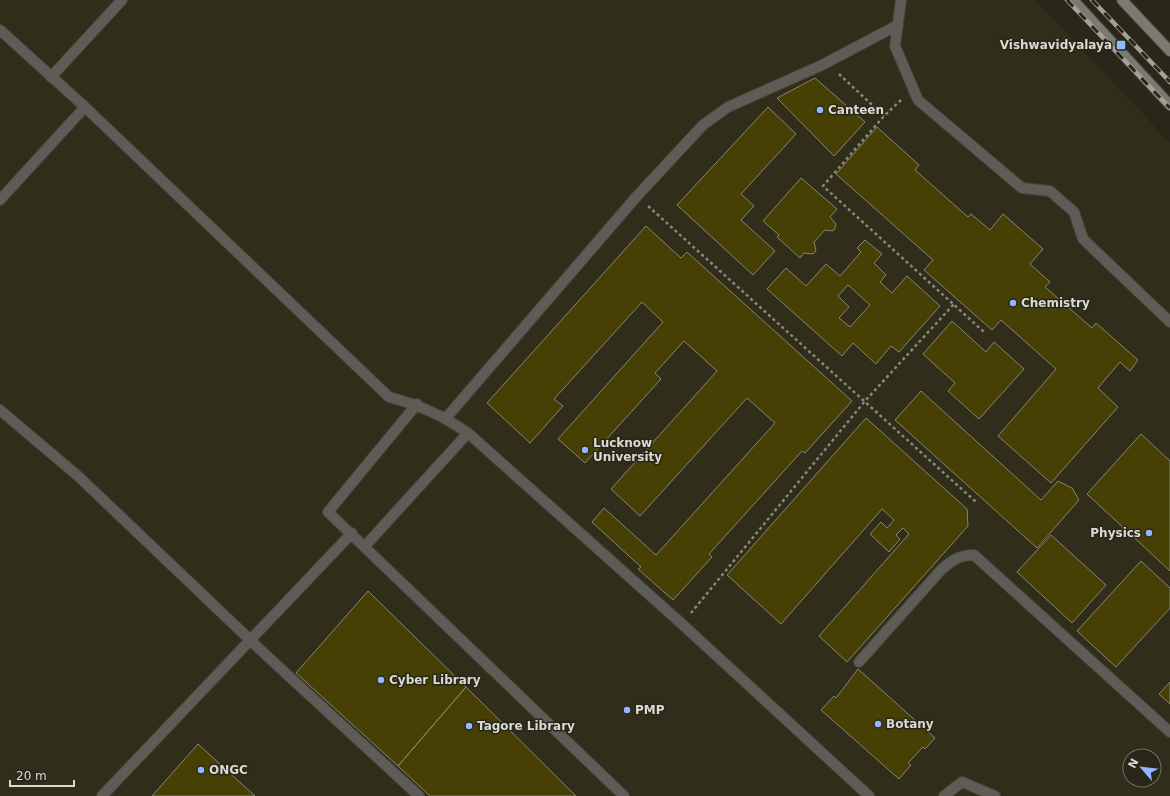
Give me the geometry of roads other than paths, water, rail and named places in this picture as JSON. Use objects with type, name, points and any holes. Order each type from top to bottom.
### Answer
[{"type":"main road","points":[[1073,0],[1170,105]]},
{"type":"main road","points":[[1122,0],[1170,51]]},
{"type":"lane","points":[[51,77],[122,0]]},
{"type":"lane","points":[[901,0],[895,46],[918,100],[1022,188],[1050,191],[1074,212],[1083,239],[1170,322]]},
{"type":"lane","points":[[446,418],[637,196],[703,126],[728,106],[826,62],[898,25]]},
{"type":"lane","points":[[0,30],[84,107],[388,397],[417,404],[446,418],[468,433],[682,624],[869,796]]},
{"type":"lane","points":[[0,200],[84,107]]},
{"type":"lane","points":[[417,404],[328,512],[352,533],[624,796]]},
{"type":"lane","points":[[0,410],[78,476],[251,640],[419,796]]},
{"type":"lane","points":[[365,546],[468,433]]},
{"type":"lane","points":[[102,796],[352,533]]},
{"type":"lane","points":[[859,662],[941,570],[953,559],[965,555],[974,555],[1170,732]]},
{"type":"lane","points":[[944,796],[962,782],[995,796]]},
{"type":"railway","points":[[1067,0],[1170,108]]},
{"type":"railway","points":[[1092,0],[1170,82]]},
{"type":"place","name":"Vishwavidyalaya","points":[[1121,45]]},
{"type":"place","name":"Canteen","points":[[820,110]]},
{"type":"place","name":"Chemistry","points":[[1013,303]]},
{"type":"place","name":"Lucknow University","points":[[585,450]]},
{"type":"place","name":"Physics","points":[[1149,533]]},
{"type":"place","name":"Cyber Library","points":[[381,680]]},
{"type":"place","name":"PMP","points":[[627,710]]},
{"type":"place","name":"Botany","points":[[878,724]]},
{"type":"place","name":"Tagore Library","points":[[469,726]]},
{"type":"place","name":"ONGC","points":[[201,770]]}]
